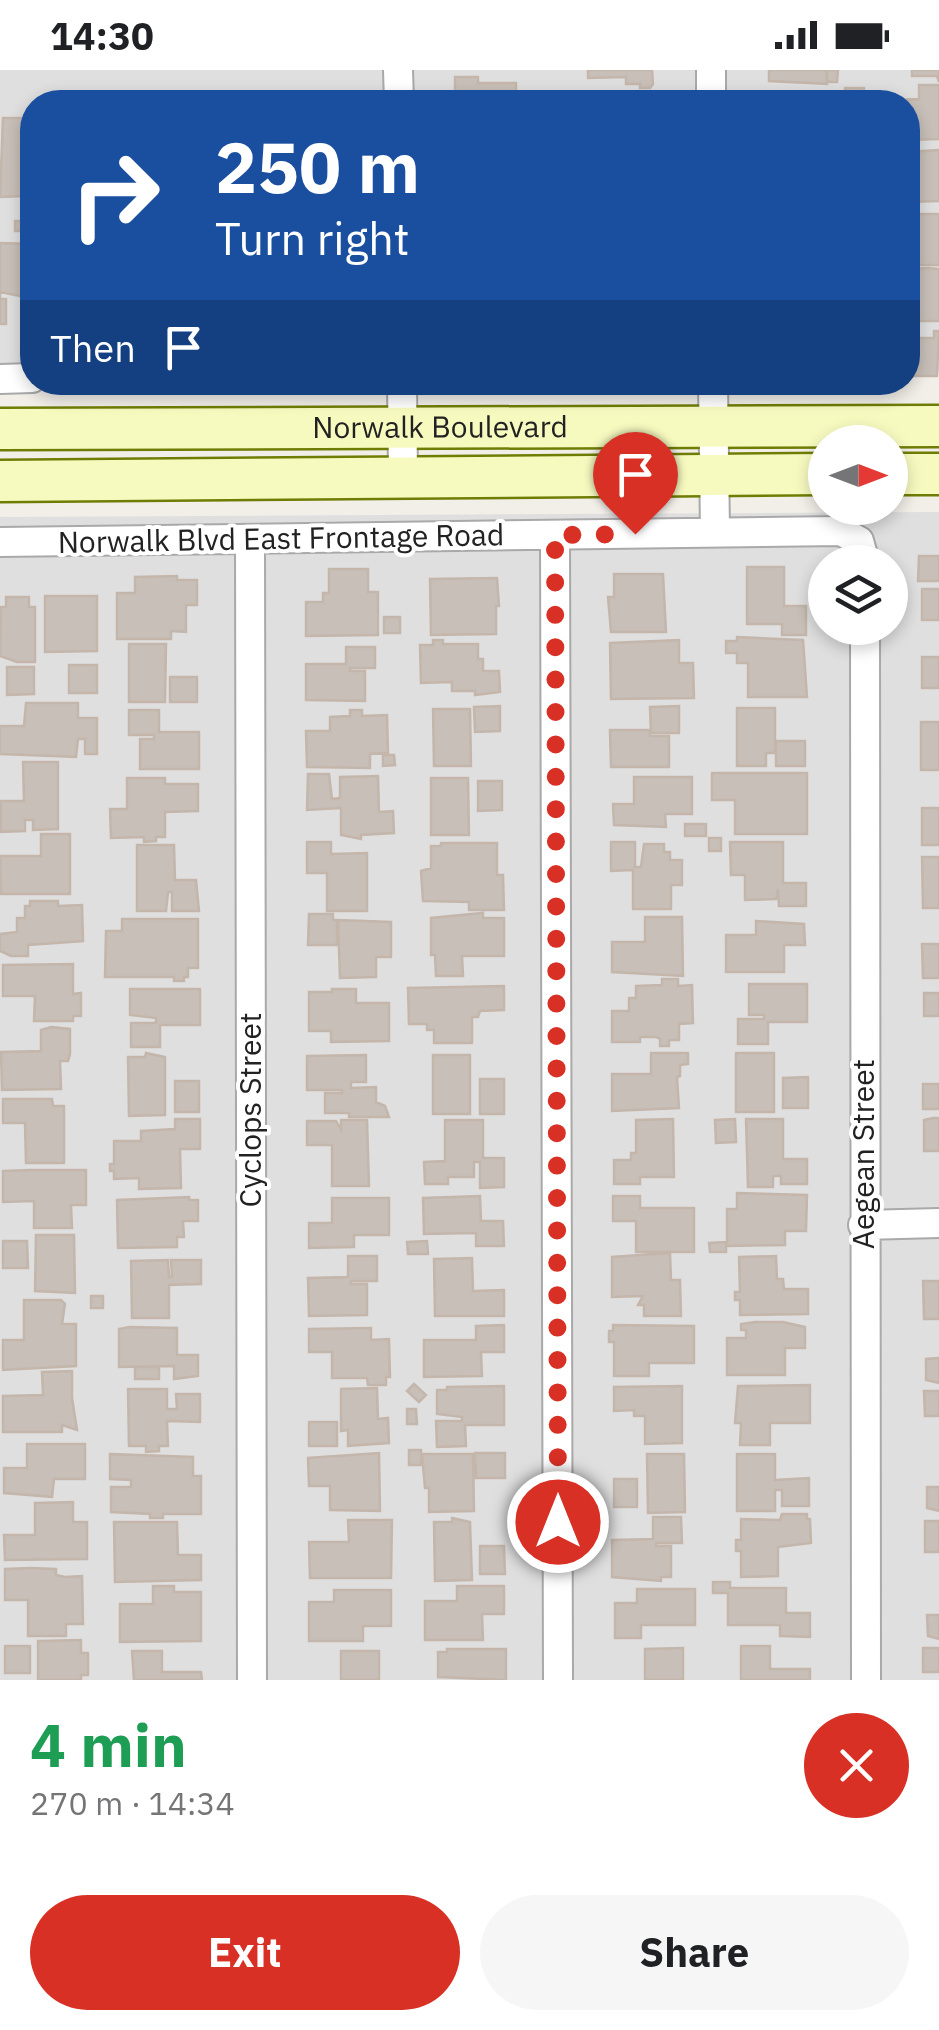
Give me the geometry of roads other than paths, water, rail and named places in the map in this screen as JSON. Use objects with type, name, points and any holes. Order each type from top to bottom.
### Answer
[{"type":"main road","name":"Norwalk Boulevard","points":[[0,429],[939,426]]},
{"type":"main road","name":"Norwalk Boulevard","points":[[0,481],[808,474]]},
{"type":"main road","points":[[908,474],[939,474]]},
{"type":"street","points":[[402,395],[404,476]]},
{"type":"street","points":[[714,395],[715,532]]},
{"type":"street","name":"Norwalk Blvd East Frontage Road","points":[[0,542],[840,532],[854,545]]},
{"type":"street","points":[[555,535],[558,1680]]},
{"type":"street","name":"Cyclops Street","points":[[250,540],[252,1680]]},
{"type":"street","name":"Aegean Street","points":[[865,645],[866,1680]]},
{"type":"street","points":[[863,1224],[939,1223]]}]
